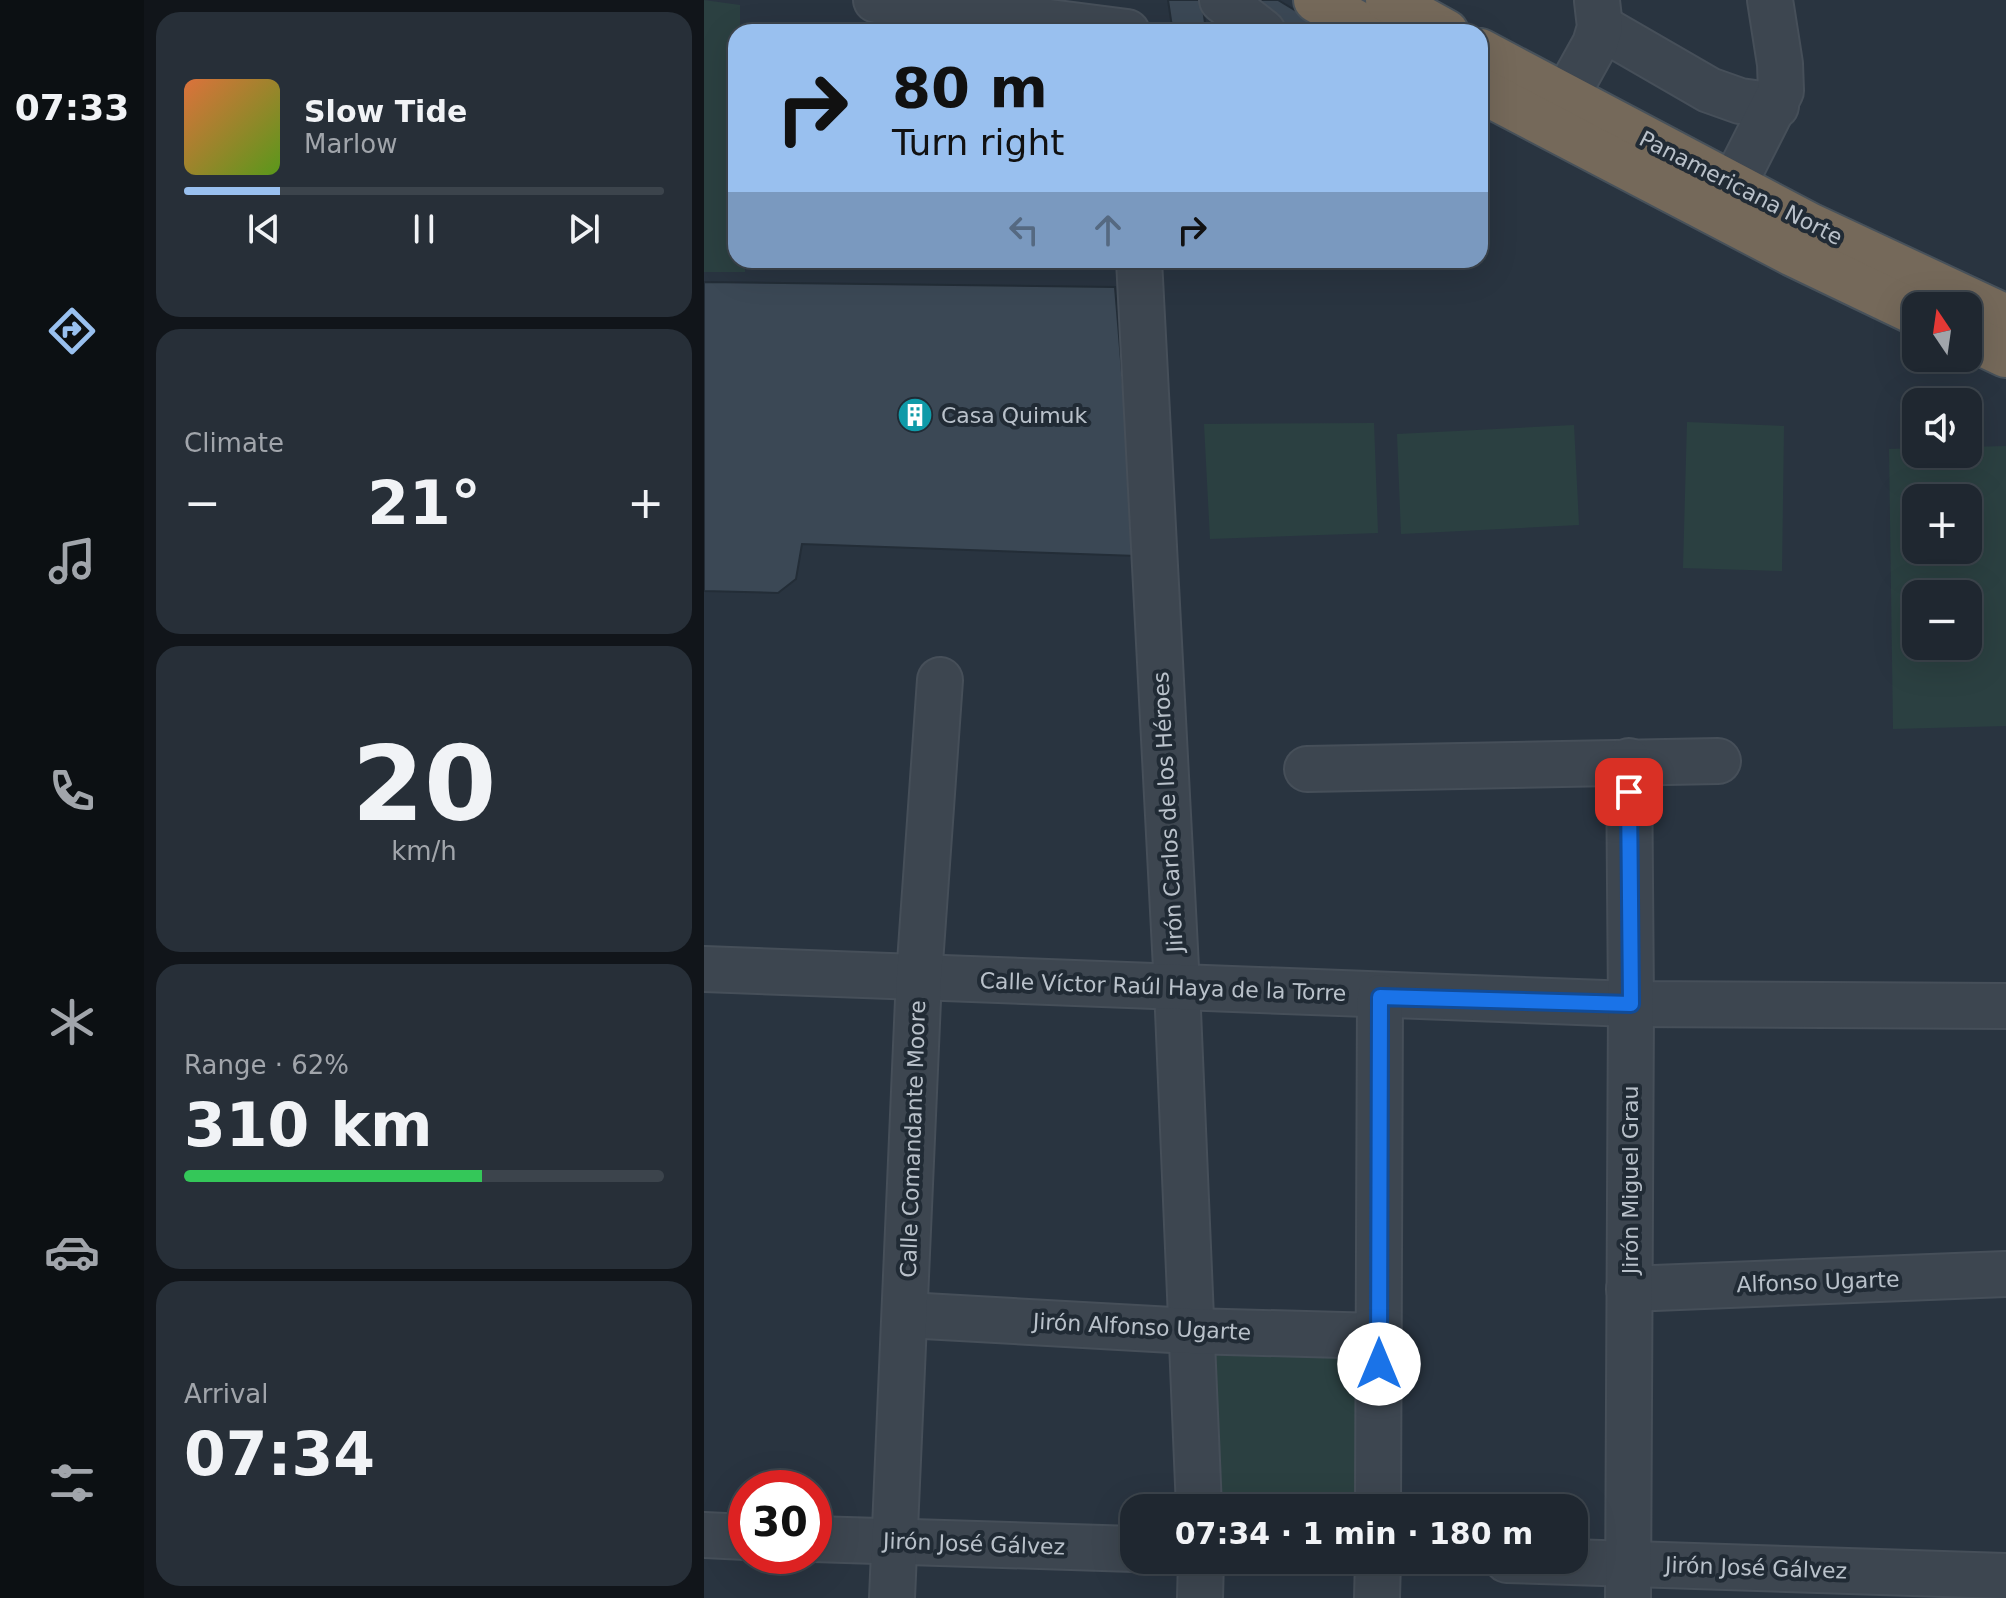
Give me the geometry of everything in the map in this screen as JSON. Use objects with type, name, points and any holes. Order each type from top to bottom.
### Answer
[{"type":"highway","points":[[1316,0],[1359,24]]},
{"type":"highway","points":[[1388,0],[1432,24]]},
{"type":"highway","name":"Panamericana Norte","points":[[1488,55],[1809,225],[2006,317]]},
{"type":"highway","name":"Panamericana Norte","points":[[1488,94],[1793,254],[1902,306]]},
{"type":"highway","points":[[1982,344],[2006,355]]},
{"type":"street","points":[[876,0],[1064,24]]},
{"type":"street","points":[[1125,0],[1126,24]]},
{"type":"street","points":[[1222,0],[1253,24]]},
{"type":"street","points":[[1733,186],[1776,106],[1782,83],[1770,0]]},
{"type":"street","points":[[1565,98],[1595,44],[1598,14],[1709,90],[1740,101],[1776,106]]},
{"type":"street","name":"Jirón Carlos de los Héroes","points":[[1139,268],[1177,987],[1198,1494]]},
{"type":"street","name":"Calle Comandante Moore","points":[[892,1598],[919,977],[940,680]]},
{"type":"street","name":"Jirón Miguel Grau","points":[[1628,1581],[1629,761]]},
{"type":"street","points":[[1307,769],[1718,761]]},
{"type":"street","name":"Calle Víctor Raúl Haya de la Torre","points":[[704,969],[1380,997],[1631,1004],[2006,1006]]},
{"type":"street","points":[[1378,1494],[1380,997]]},
{"type":"street","name":"Alfonso Ugarte","points":[[1629,1289],[2006,1274]]},
{"type":"street","name":"Jirón Alfonso Ugarte","points":[[906,1315],[1190,1331],[1379,1336]]},
{"type":"street","points":[[704,1535],[728,1536]]},
{"type":"street","name":"Jirón José Gálvez","points":[[832,1539],[1120,1549]]},
{"type":"street","points":[[1200,1598],[1201,1574]]},
{"type":"street","points":[[1377,1598],[1378,1574]]},
{"type":"street","name":"Jirón José Gálvez","points":[[1588,1574],[1628,1581],[2006,1576]]},
{"type":"green space","points":[[704,0],[740,5],[740,24],[728,24],[728,268],[745,268],[745,272],[704,272]]},
{"type":"green space","points":[[1687,422],[1784,426],[1782,571],[1683,568]]},
{"type":"green space","points":[[1374,423],[1378,533],[1210,539],[1204,424]]},
{"type":"green space","points":[[1574,425],[1579,525],[1401,534],[1397,434]]},
{"type":"green space","points":[[2006,446],[2006,726],[1893,729],[1889,449],[1902,449],[1902,468],[1982,468],[1982,447]]},
{"type":"green space","points":[[1197,1337],[1373,1343],[1372,1494],[1203,1494]]},
{"type":"building","points":[[1168,0],[1202,0],[1205,23],[1172,24]]},
{"type":"building","points":[[1212,0],[1278,0],[1311,20],[1308,24],[1235,24]]},
{"type":"building","name":"Casa Quimuk","points":[[704,282],[1115,287],[1137,556],[802,544],[796,579],[778,593],[704,591]]},
{"type":"place","name":"Casa Quimuk","points":[[915,415]]},
{"type":"route","points":[[1379,1364],[1380,997],[1631,1004],[1629,792]]}]
